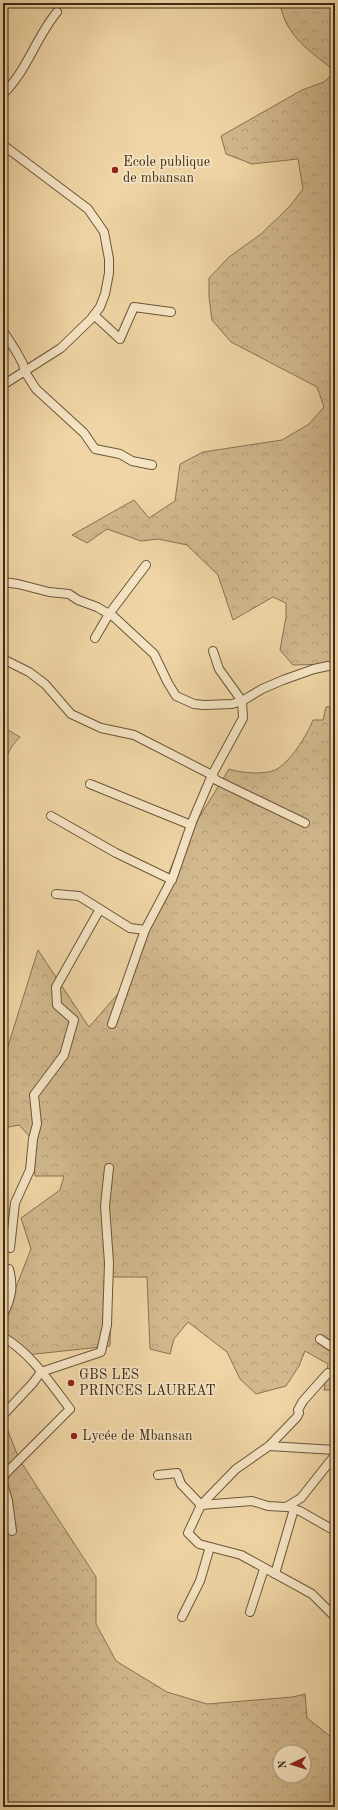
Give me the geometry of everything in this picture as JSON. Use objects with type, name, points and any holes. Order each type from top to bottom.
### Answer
[{"type":"street","points":[[3,94],[20,74],[46,24],[57,12]]},
{"type":"street","points":[[3,145],[84,205],[104,232],[109,259],[108,284],[100,306],[94,315],[64,345],[3,385]]},
{"type":"street","points":[[94,315],[120,339],[134,307],[171,312]]},
{"type":"street","points":[[3,331],[36,389],[84,433],[95,449],[120,454],[132,461],[152,465]]},
{"type":"street","points":[[95,638],[109,614],[146,565]]},
{"type":"street","points":[[3,582],[18,584],[49,592],[69,594],[78,600],[97,607],[109,614],[154,654],[168,683],[176,696],[182,700],[204,705],[232,704],[242,701],[262,689],[283,680],[314,669],[328,666]]},
{"type":"street","points":[[112,1024],[145,930],[172,880],[212,776],[243,718],[242,701],[219,669],[213,651]]},
{"type":"street","points":[[3,659],[29,672],[45,684],[71,714],[100,728],[134,735],[212,776],[216,780],[305,823]]},
{"type":"street","points":[[90,784],[192,825]]},
{"type":"street","points":[[51,816],[116,853],[172,880]]},
{"type":"street","points":[[56,894],[79,896],[130,928],[145,930]]},
{"type":"street","points":[[10,1248],[15,1203],[30,1170],[33,1139],[37,1124],[34,1095],[64,1055],[74,1020],[57,1005],[56,987],[100,909]]},
{"type":"street","points":[[3,1415],[33,1383],[41,1372],[102,1352],[107,1325],[109,1263],[105,1206],[109,1168]]},
{"type":"street","points":[[3,1315],[13,1283],[9,1269]]},
{"type":"street","points":[[320,1339],[335,1349]]},
{"type":"street","points":[[3,1479],[6,1473],[70,1409],[41,1372],[17,1347],[4,1340]]},
{"type":"street","points":[[328,1373],[303,1401],[298,1410],[300,1413],[298,1417],[269,1446],[236,1469],[201,1505],[188,1533],[199,1544],[241,1555],[312,1594],[335,1617]]},
{"type":"street","points":[[269,1446],[335,1450]]},
{"type":"street","points":[[275,1574],[290,1508],[301,1498],[335,1455]]},
{"type":"street","points":[[158,1475],[177,1473],[181,1484],[201,1505],[252,1502],[268,1506],[290,1508],[335,1531]]},
{"type":"street","points":[[3,1483],[8,1501],[12,1531]]},
{"type":"street","points":[[182,1617],[200,1581],[210,1547]]},
{"type":"street","points":[[250,1612],[264,1569]]},
{"type":"green space","points":[[280,3],[335,3],[335,71],[308,50],[293,34],[287,25]]},
{"type":"green space","points":[[335,72],[335,664],[293,665],[280,650],[286,617],[286,603],[273,597],[233,620],[218,575],[187,545],[158,539],[141,541],[107,529],[87,543],[72,535],[134,500],[149,518],[175,501],[180,464],[203,452],[282,440],[309,424],[324,407],[317,387],[231,342],[212,320],[209,297],[209,278],[229,257],[261,234],[290,206],[303,189],[298,159],[252,164],[226,154],[221,136],[302,90],[324,82]]},
{"type":"green space","points":[[335,706],[335,1390],[324,1390],[328,1364],[305,1351],[299,1366],[286,1386],[256,1394],[240,1379],[227,1352],[188,1322],[174,1339],[170,1354],[150,1349],[147,1277],[112,1277],[110,1346],[26,1355],[3,1332],[3,1320],[31,1249],[21,1218],[60,1190],[64,1176],[35,1176],[32,1139],[19,1125],[3,1128],[3,1062],[38,950],[89,1027],[124,987],[176,855],[229,769],[239,772],[252,773],[265,773],[275,770],[292,755],[307,733],[313,720],[323,720],[326,707]]},
{"type":"green space","points":[[3,727],[20,737],[8,754],[3,774]]},
{"type":"green space","points":[[3,1418],[19,1459],[96,1577],[96,1624],[116,1661],[167,1692],[207,1704],[293,1697],[305,1694],[307,1718],[335,1740],[335,1807],[3,1807]]},
{"type":"place","name":"Ecole publique de mbansan","points":[[115,170]]},
{"type":"place","name":"GBS LES PRINCES LAUREAT","points":[[71,1383]]},
{"type":"place","name":"Lycée de Mbansan","points":[[74,1436]]}]
